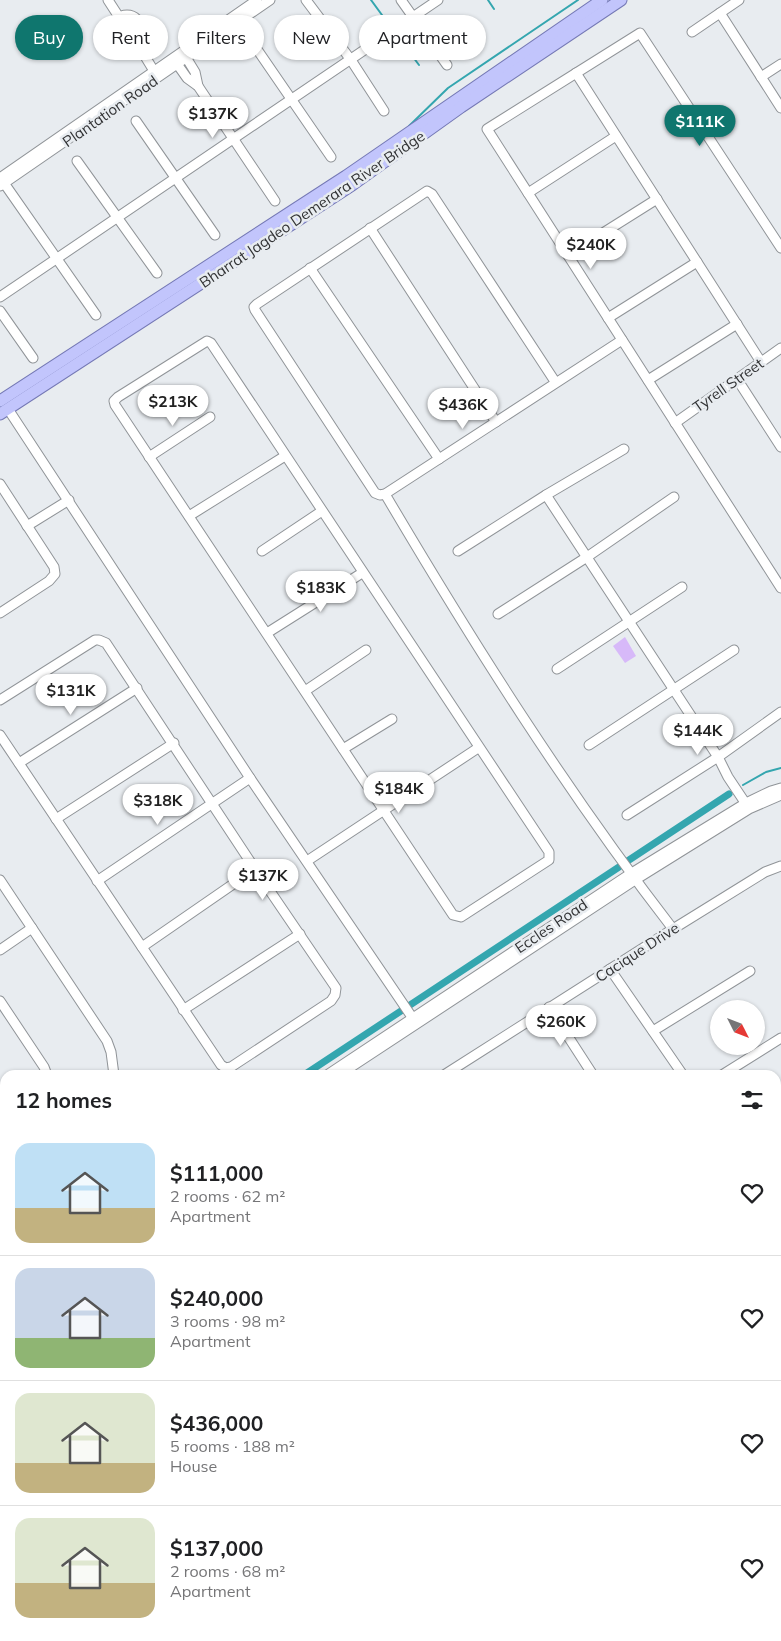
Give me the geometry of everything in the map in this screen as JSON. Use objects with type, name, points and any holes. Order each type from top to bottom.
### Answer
[{"type":"main road","name":"Bharrat Jagdeo Demerara River Bridge","points":[[2,404],[353,171],[602,0]]},
{"type":"main road","name":"Bharrat Jagdeo Demerara River Bridge","points":[[2,404],[358,180],[461,107],[621,0]]},
{"type":"street","points":[[108,0],[119,15]]},
{"type":"street","name":"Plantation Road","points":[[237,15],[257,0]]},
{"type":"street","name":"Plantation Road","points":[[247,15],[270,0]]},
{"type":"street","points":[[306,0],[351,60],[384,111]]},
{"type":"street","points":[[401,0],[411,15]]},
{"type":"street","points":[[415,15],[438,0]]},
{"type":"street","points":[[692,32],[739,0]]},
{"type":"street","points":[[720,13],[781,108]]},
{"type":"street","points":[[781,248],[640,32],[487,129],[781,588]]},
{"type":"street","points":[[0,297],[359,54]]},
{"type":"street","points":[[264,59],[331,157]]},
{"type":"street","points":[[147,60],[156,74]]},
{"type":"street","name":"Plantation Road","points":[[1,182],[178,60]]},
{"type":"street","points":[[188,60],[195,72],[198,86],[275,201]]},
{"type":"street","points":[[443,60],[447,65]]},
{"type":"street","points":[[175,62],[187,78],[198,86]]},
{"type":"street","points":[[761,77],[781,64]]},
{"type":"street","points":[[576,73],[761,362]]},
{"type":"street","points":[[136,121],[215,235]]},
{"type":"street","points":[[528,192],[616,136]]},
{"type":"street","points":[[77,161],[157,273]]},
{"type":"street","points":[[1,182],[96,315]]},
{"type":"street","points":[[556,383],[432,194],[426,191],[257,304],[255,310],[375,493],[380,495],[385,494],[496,422],[556,383],[622,340]]},
{"type":"street","points":[[568,255],[657,199]]},
{"type":"street","points":[[370,228],[496,422]]},
{"type":"street","points":[[608,318],[697,262]]},
{"type":"street","points":[[310,268],[439,459]]},
{"type":"street","points":[[0,311],[33,358]]},
{"type":"street","points":[[648,380],[737,324]]},
{"type":"street","points":[[207,341],[211,344],[285,456],[549,852],[548,860],[461,917],[456,917],[383,811],[267,633],[114,405],[114,401],[207,341]]},
{"type":"street","name":"Tyrell Street","points":[[675,423],[781,348]]},
{"type":"street","points":[[737,379],[781,447]]},
{"type":"street","points":[[2,404],[68,500],[250,778],[414,1021]]},
{"type":"street","points":[[149,457],[210,417]]},
{"type":"street","points":[[458,551],[546,495],[624,449]]},
{"type":"street","points":[[189,516],[285,456]]},
{"type":"street","points":[[0,484],[54,568],[55,574],[49,581],[1,611]]},
{"type":"street","points":[[385,494],[460,618],[539,741],[632,877],[673,929]]},
{"type":"street","points":[[546,495],[718,757],[728,777],[748,806]]},
{"type":"street","points":[[498,614],[587,557],[674,497]]},
{"type":"street","points":[[27,526],[68,500]]},
{"type":"street","points":[[262,551],[322,511]]},
{"type":"street","points":[[267,633],[362,573]]},
{"type":"street","points":[[557,669],[630,623],[682,587]]},
{"type":"street","points":[[0,700],[95,640],[106,643],[336,988],[335,995],[331,1001],[231,1067],[226,1068],[220,1065],[0,735]]},
{"type":"street","points":[[305,691],[366,650]]},
{"type":"street","points":[[588,745],[734,650]]},
{"type":"street","points":[[19,763],[136,688]]},
{"type":"street","points":[[627,815],[718,757],[781,712]]},
{"type":"street","points":[[343,749],[392,719]]},
{"type":"street","points":[[56,819],[174,743]]},
{"type":"street","points":[[307,861],[478,748]]},
{"type":"street","points":[[97,881],[250,778]]},
{"type":"street","name":"Eccles Road","points":[[335,1070],[414,1021],[632,877],[771,791],[781,788]]},
{"type":"street","name":"Eccles Road","points":[[748,806],[781,795]]},
{"type":"street","name":"Cacique Drive","points":[[452,1070],[765,872],[781,866]]},
{"type":"street","points":[[142,948],[255,869]]},
{"type":"street","points":[[0,880],[107,1041],[113,1070]]},
{"type":"street","points":[[0,950],[32,928]]},
{"type":"street","points":[[184,1010],[300,934]]},
{"type":"street","points":[[610,969],[680,1070]]},
{"type":"street","points":[[653,1031],[750,971]]},
{"type":"street","points":[[0,1001],[45,1070]]},
{"type":"street","points":[[549,1007],[590,1070]]},
{"type":"street","name":"Eccles Road","points":[[346,1070],[414,1021]]},
{"type":"street","points":[[730,1070],[781,1038]]},
{"type":"shaded area","points":[[625,637],[636,656],[625,663],[613,646]]},
{"type":"waterway","points":[[371,0],[382,15]]},
{"type":"waterway","points":[[488,0],[494,9]]},
{"type":"waterway","points":[[409,126],[448,88],[578,0]]},
{"type":"waterway","points":[[415,60],[419,65]]},
{"type":"waterway","points":[[743,785],[766,772],[781,768]]},
{"type":"waterway","points":[[626,862],[729,794]]},
{"type":"waterway","points":[[312,1070],[619,867]]}]
